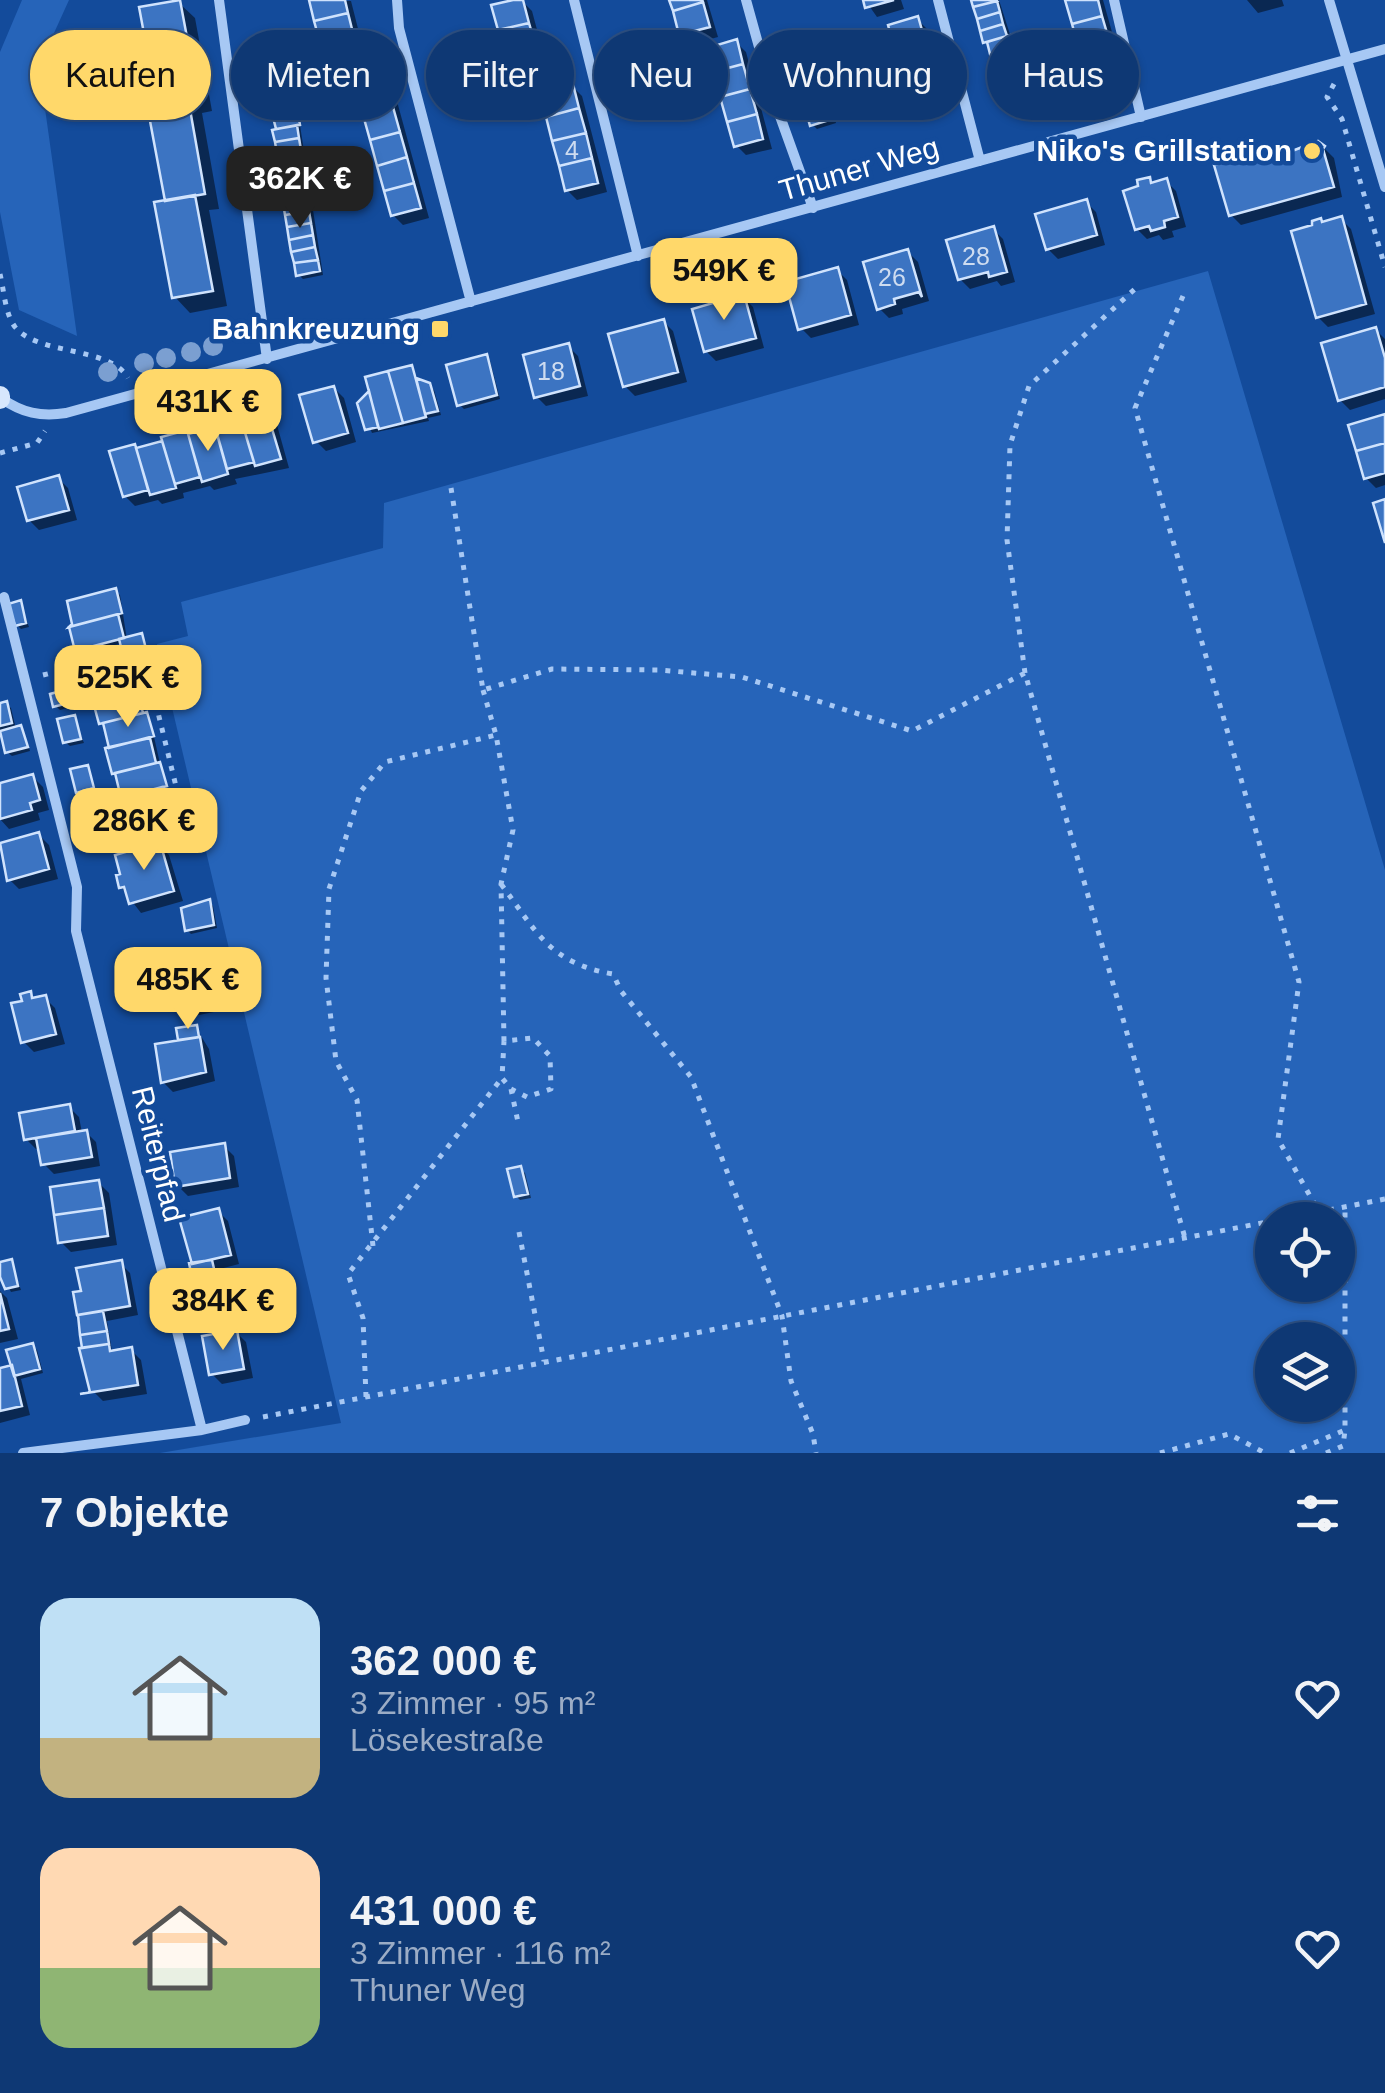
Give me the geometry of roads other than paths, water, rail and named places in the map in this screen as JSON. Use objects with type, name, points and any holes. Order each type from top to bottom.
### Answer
[{"type":"street","points":[[219,0],[267,359]]},
{"type":"street","points":[[397,0],[398,28],[471,302]]},
{"type":"street","points":[[574,0],[638,256]]},
{"type":"street","points":[[746,0],[772,94],[813,208]]},
{"type":"street","points":[[938,0],[980,162]]},
{"type":"street","points":[[1114,0],[1141,117]]},
{"type":"street","points":[[1329,0],[1385,188]]},
{"type":"street","name":"Thuner Weg","points":[[0,398],[23,411],[53,415],[138,394],[1385,50]]},
{"type":"street","name":"Reiterpfad","points":[[4,597],[77,886],[76,931],[202,1430]]},
{"type":"street","points":[[23,1453],[202,1430],[245,1420]]},
{"type":"place","name":"Niko's Grillstation","points":[[1312,151]]},
{"type":"place","name":"Bahnkreuzung","points":[[440,329]]}]
